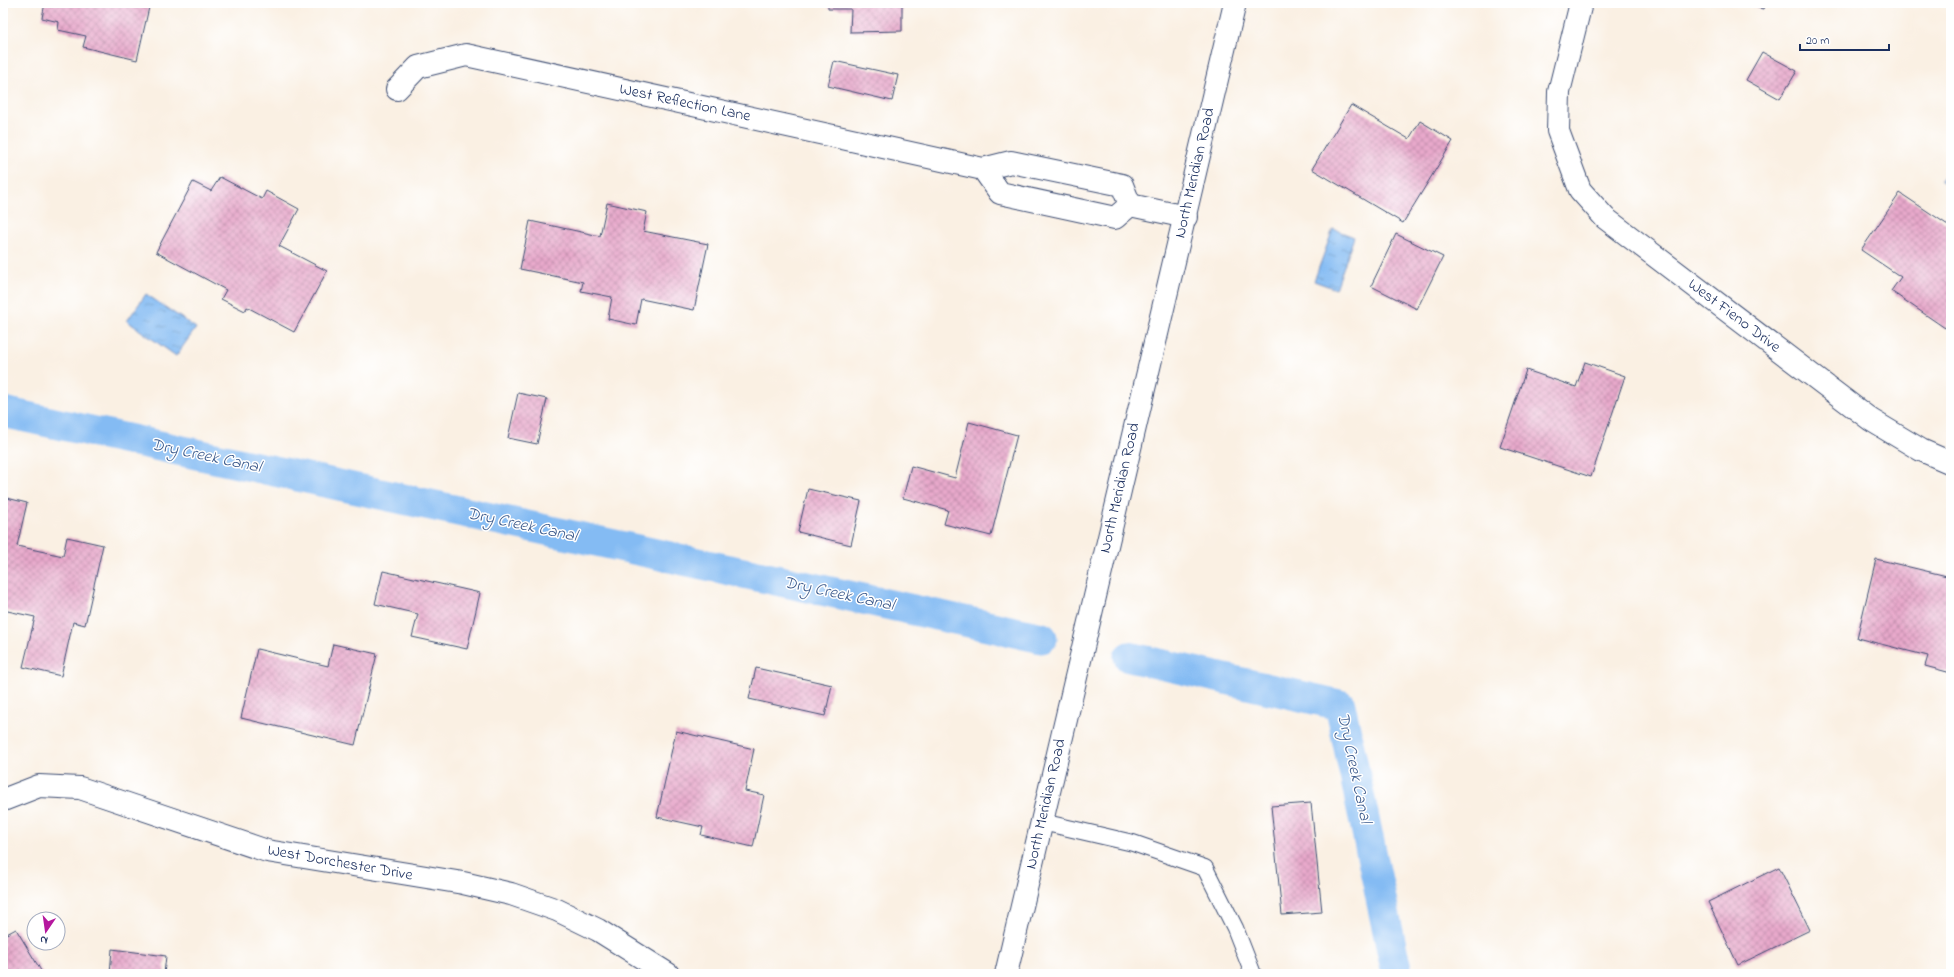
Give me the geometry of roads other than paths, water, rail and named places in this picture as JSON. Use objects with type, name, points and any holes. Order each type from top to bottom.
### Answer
[{"type":"street","name":"North Meridian Road","points":[[1006,974],[1158,326],[1186,217],[1235,3]]},
{"type":"street","name":"West Fieno Drive","points":[[1580,3],[1559,92],[1558,131],[1580,190],[1605,218],[1871,420],[1921,450],[1951,463]]},
{"type":"street","name":"West Reflection Lane","points":[[397,89],[418,67],[466,55],[983,169],[1011,162],[1122,186],[1130,204]]},
{"type":"street","points":[[983,169],[1000,193],[1115,218],[1130,204],[1186,217]]},
{"type":"street","name":"West Dorchester Drive","points":[[3,800],[39,786],[80,788],[267,851],[463,883],[511,894],[557,910],[598,930],[668,974]]},
{"type":"lane","points":[[1042,822],[1133,843],[1205,868],[1235,928],[1253,974]]},
{"type":"water","points":[[1951,166],[1951,188],[1940,180]]},
{"type":"water","points":[[1333,229],[1354,237],[1336,289],[1314,281]]},
{"type":"water","points":[[146,294],[196,328],[176,356],[127,321]]},
{"type":"waterway","name":"Dry Creek Canal","points":[[3,412],[1042,638]]},
{"type":"waterway","name":"Dry Creek Canal","points":[[1129,657],[1340,705],[1397,974]]}]
